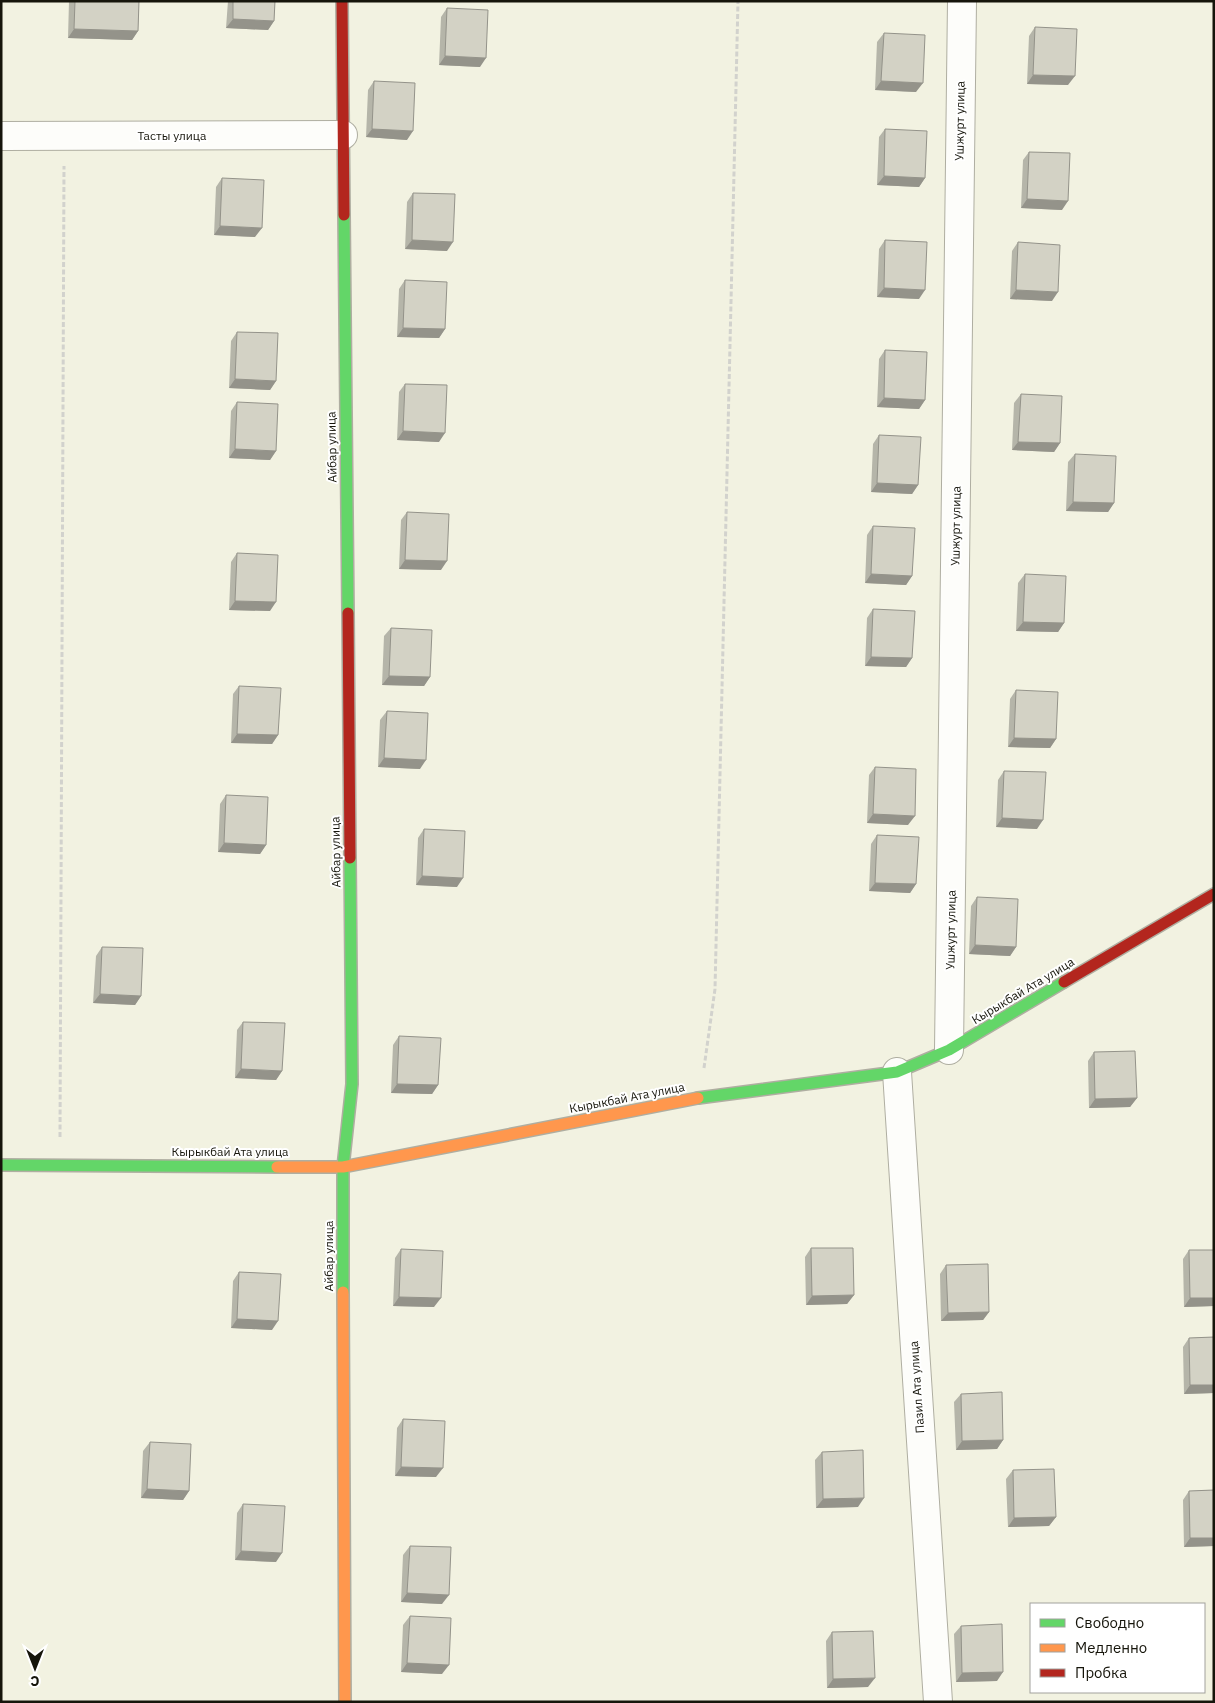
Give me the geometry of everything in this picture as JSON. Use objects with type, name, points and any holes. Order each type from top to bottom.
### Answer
[{"type":"street","name":"Айбар улица","points":[[342,1],[352,1084],[342,1167],[345,1702]]},
{"type":"street","name":"Ушжурт улица","points":[[949,1050],[962,1]]},
{"type":"street","name":"Тасты улица","points":[[1,136],[342,135]]},
{"type":"street","name":"Кырыкбай Ата улица","points":[[1,1165],[342,1167],[700,1098],[897,1072],[949,1050],[1213,897]]},
{"type":"street","name":"Пазил Ата улица","points":[[897,1072],[938,1702]]},
{"type":"path","points":[[700,1098],[715,989],[738,1]]},
{"type":"path","points":[[60,1165],[64,136]]},
{"type":"building","points":[[75,1],[139,1],[138,31],[74,29]]},
{"type":"building","points":[[233,1],[275,1],[274,21],[233,19]]},
{"type":"building","points":[[447,8],[488,10],[486,58],[445,56]]},
{"type":"building","points":[[1035,27],[1077,29],[1075,76],[1033,75]]},
{"type":"building","points":[[884,33],[925,35],[923,83],[881,81]]},
{"type":"building","points":[[374,81],[415,83],[413,131],[372,129]]},
{"type":"building","points":[[885,129],[927,131],[925,178],[884,176]]},
{"type":"building","points":[[1029,152],[1070,153],[1068,201],[1027,199]]},
{"type":"building","points":[[222,178],[264,180],[262,228],[220,226]]},
{"type":"building","points":[[413,193],[455,194],[453,242],[412,240]]},
{"type":"building","points":[[885,240],[927,242],[925,290],[884,288]]},
{"type":"building","points":[[1018,242],[1060,245],[1058,292],[1016,290]]},
{"type":"building","points":[[405,280],[447,282],[445,329],[403,328]]},
{"type":"building","points":[[237,332],[278,333],[276,381],[235,379]]},
{"type":"building","points":[[885,350],[927,352],[925,400],[884,398]]},
{"type":"building","points":[[405,384],[447,385],[445,433],[403,431]]},
{"type":"building","points":[[1021,394],[1062,396],[1060,443],[1018,442]]},
{"type":"building","points":[[237,402],[278,404],[276,451],[235,449]]},
{"type":"building","points":[[879,435],[921,437],[918,485],[877,483]]},
{"type":"building","points":[[1075,454],[1116,456],[1114,503],[1073,502]]},
{"type":"building","points":[[407,512],[449,514],[447,561],[405,560]]},
{"type":"building","points":[[873,526],[915,528],[912,576],[871,574]]},
{"type":"building","points":[[237,553],[278,555],[276,602],[235,601]]},
{"type":"building","points":[[1025,574],[1066,576],[1064,623],[1023,622]]},
{"type":"building","points":[[873,609],[915,611],[912,658],[871,657]]},
{"type":"building","points":[[391,628],[432,630],[430,677],[389,676]]},
{"type":"building","points":[[239,686],[281,688],[278,735],[237,734]]},
{"type":"building","points":[[1016,690],[1058,692],[1056,739],[1014,738]]},
{"type":"building","points":[[387,711],[428,713],[426,760],[384,758]]},
{"type":"building","points":[[875,767],[916,769],[915,816],[873,814]]},
{"type":"building","points":[[1004,771],[1046,772],[1043,820],[1002,818]]},
{"type":"building","points":[[226,795],[268,797],[266,845],[224,843]]},
{"type":"building","points":[[424,829],[465,831],[463,878],[422,876]]},
{"type":"building","points":[[877,835],[919,837],[916,884],[875,883]]},
{"type":"building","points":[[977,897],[1018,899],[1016,947],[975,945]]},
{"type":"building","points":[[102,947],[143,948],[141,996],[100,994]]},
{"type":"building","points":[[243,1022],[285,1023],[282,1071],[241,1069]]},
{"type":"building","points":[[399,1036],[441,1038],[438,1085],[397,1084]]},
{"type":"building","points":[[1135,1051],[1137,1098],[1095,1099],[1094,1052]]},
{"type":"building","points":[[811,1248],[853,1248],[854,1295],[812,1296]]},
{"type":"building","points":[[401,1249],[443,1251],[441,1298],[399,1297]]},
{"type":"building","points":[[1189,1250],[1214,1250],[1214,1298],[1190,1298]]},
{"type":"building","points":[[988,1264],[989,1312],[948,1313],[946,1265]]},
{"type":"building","points":[[239,1272],[281,1274],[278,1321],[237,1319]]},
{"type":"building","points":[[1214,1337],[1214,1385],[1190,1385],[1189,1338]]},
{"type":"building","points":[[1002,1392],[1003,1440],[962,1441],[961,1394]]},
{"type":"building","points":[[403,1419],[445,1421],[443,1468],[401,1467]]},
{"type":"building","points":[[150,1442],[191,1444],[189,1491],[147,1489]]},
{"type":"building","points":[[863,1450],[864,1498],[823,1499],[822,1452]]},
{"type":"building","points":[[1054,1469],[1056,1517],[1014,1518],[1013,1470]]},
{"type":"building","points":[[1214,1490],[1214,1538],[1190,1538],[1189,1491]]},
{"type":"building","points":[[243,1504],[285,1506],[282,1553],[241,1551]]},
{"type":"building","points":[[410,1546],[451,1547],[449,1595],[407,1593]]},
{"type":"building","points":[[410,1616],[451,1618],[449,1665],[407,1663]]},
{"type":"building","points":[[1002,1624],[1003,1672],[962,1673],[961,1626]]},
{"type":"building","points":[[873,1631],[875,1678],[833,1679],[832,1632]]},
{"type":"traffic: fast","points":[[344,215],[348,613]]},
{"type":"traffic: fast","points":[[343,1292],[343,1167],[352,1084],[350,858]]},
{"type":"traffic: fast","points":[[698,1098],[897,1072],[949,1050],[1064,982]]},
{"type":"traffic: fast","points":[[1,1165],[277,1167]]},
{"type":"traffic: slow","points":[[277,1167],[343,1167],[698,1098]]},
{"type":"traffic: slow","points":[[343,1292],[345,1702]]},
{"type":"traffic: jam","points":[[342,1],[344,215]]},
{"type":"traffic: jam","points":[[348,613],[350,858]]},
{"type":"traffic: jam","points":[[1064,982],[1214,894]]}]
